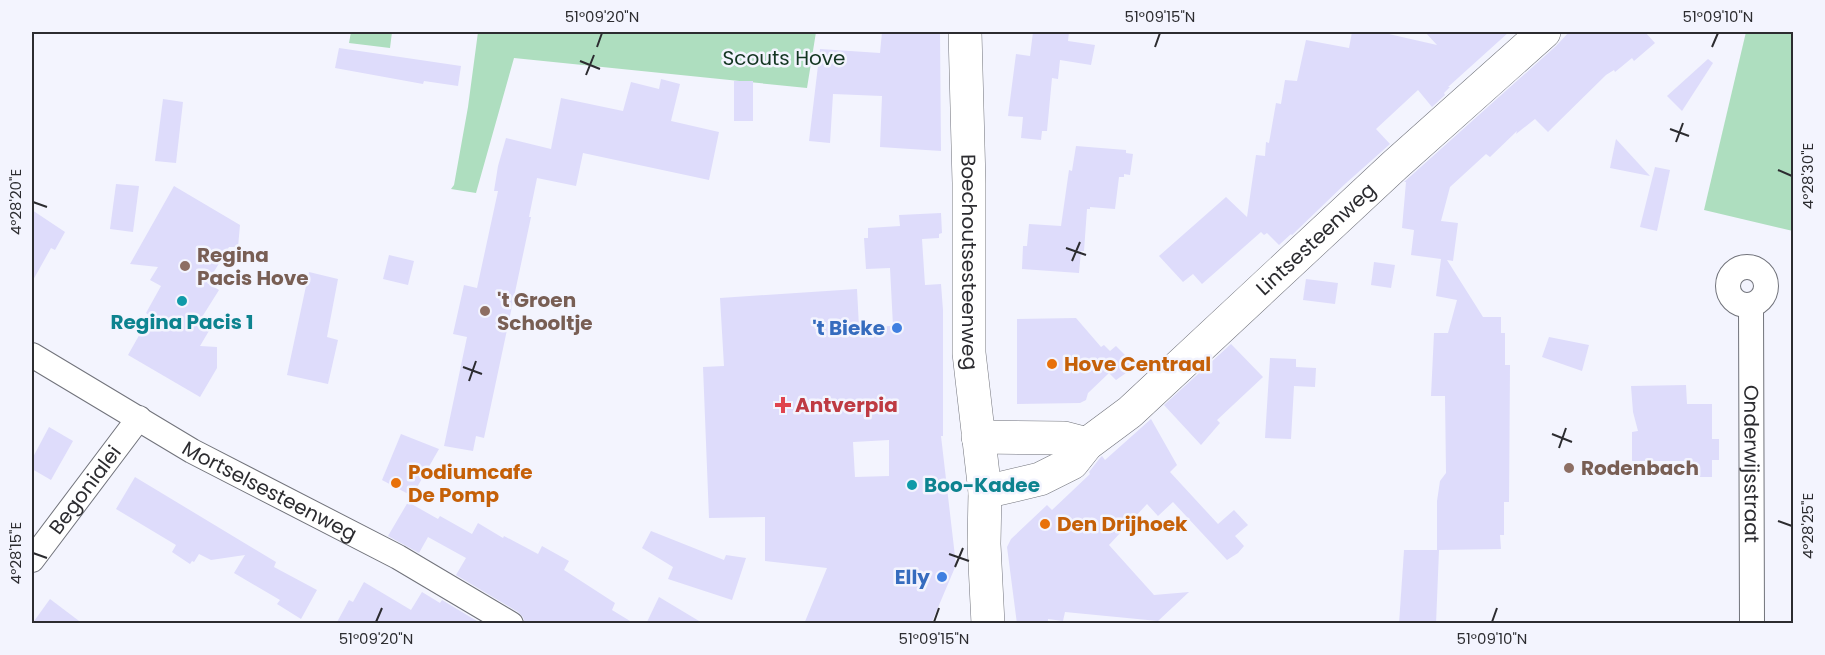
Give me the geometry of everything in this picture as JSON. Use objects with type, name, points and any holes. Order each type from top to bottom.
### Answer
[{"type":"street","name":"Boechoutsesteenweg","points":[[965,32],[969,183],[969,353],[985,492],[984,544],[988,624]]},
{"type":"street","name":"Lintsesteenweg","points":[[985,492],[1040,478],[1072,463],[1087,444],[1130,412],[1395,165],[1544,32]]},
{"type":"street","name":"Onderwijsstraat","points":[[1751,305],[1752,624]]},
{"type":"street","name":"Mortselsesteenweg","points":[[32,355],[192,451],[389,552],[512,624]]},
{"type":"street","name":"Begonialei","points":[[32,560],[139,418]]},
{"type":"street","points":[[978,437],[1064,438],[1087,444]]},
{"type":"green space","points":[[351,32],[392,32],[390,48],[349,43]]},
{"type":"green space","name":"Scouts Hove","points":[[478,32],[816,32],[807,88],[514,58],[476,193],[451,189],[454,185],[468,107]]},
{"type":"green space","points":[[1746,32],[1793,32],[1793,231],[1704,210]]},
{"type":"building","points":[[882,32],[940,32],[941,151],[880,147],[882,96],[833,94],[830,143],[809,141],[820,49],[880,53]]},
{"type":"building","points":[[1033,32],[1069,32],[1068,41],[1095,45],[1091,65],[1060,60],[1058,79],[1052,78],[1047,131],[1042,131],[1041,140],[1021,138],[1023,117],[1008,116],[1016,54],[1030,56]]},
{"type":"building","points":[[1352,32],[1380,32],[1437,45],[1425,32],[1509,32],[1448,87],[1450,87],[1444,93],[1445,95],[1432,107],[1418,90],[1376,129],[1390,144],[1279,245],[1267,233],[1264,235],[1261,232],[1202,284],[1193,274],[1183,282],[1159,256],[1226,197],[1247,217],[1256,155],[1265,156],[1266,142],[1269,143],[1276,103],[1281,104],[1285,80],[1297,81],[1306,40],[1349,48]]},
{"type":"building","points":[[1569,32],[1645,32],[1655,43],[1634,61],[1632,58],[1615,72],[1614,70],[1606,75],[1548,132],[1535,119],[1516,134],[1517,131],[1490,157],[1486,154],[1450,187],[1441,221],[1458,223],[1453,261],[1447,260],[1483,317],[1501,317],[1501,333],[1505,333],[1505,365],[1510,365],[1509,502],[1504,502],[1504,535],[1500,535],[1501,549],[1437,550],[1437,501],[1440,481],[1446,473],[1445,396],[1431,396],[1434,333],[1448,333],[1457,300],[1436,296],[1441,259],[1411,255],[1414,230],[1402,228],[1406,182],[1404,182]]},
{"type":"building","points":[[339,48],[461,66],[458,86],[424,81],[423,84],[335,68]]},
{"type":"building","points":[[1708,59],[1713,63],[1682,111],[1667,96]]},
{"type":"building","points":[[661,79],[680,84],[671,121],[719,132],[709,180],[583,153],[576,186],[537,178],[529,217],[531,217],[484,438],[476,436],[473,451],[444,446],[467,337],[453,334],[464,285],[477,288],[498,191],[494,191],[498,166],[506,138],[551,149],[561,98],[623,111],[631,82],[659,89]]},
{"type":"building","points":[[734,81],[753,81],[753,121],[734,121]]},
{"type":"building","points":[[163,99],[183,102],[176,163],[155,161]]},
{"type":"building","points":[[1616,139],[1650,176],[1610,168]]},
{"type":"building","points":[[1076,146],[1126,150],[1126,153],[1133,154],[1130,175],[1124,174],[1124,177],[1119,177],[1115,209],[1090,207],[1087,209],[1084,251],[1081,251],[1079,273],[1022,269],[1023,246],[1027,246],[1029,224],[1061,226],[1069,170],[1072,171]]},
{"type":"building","points":[[1655,167],[1670,170],[1657,231],[1640,227]]},
{"type":"building","points":[[116,184],[139,186],[133,232],[110,229]]},
{"type":"building","name":"Regina Pacis 1","points":[[174,186],[240,225],[238,247],[229,247],[207,283],[219,290],[202,317],[213,324],[200,346],[217,347],[217,368],[200,397],[128,355],[150,316],[146,313],[161,286],[150,280],[158,267],[130,264]]},
{"type":"building","points":[[32,210],[65,232],[55,250],[51,248],[32,282]]},
{"type":"building","points":[[941,213],[942,233],[939,234],[939,238],[922,239],[925,285],[941,284],[943,436],[941,436],[956,565],[931,624],[804,624],[827,568],[765,561],[765,517],[709,518],[703,367],[724,366],[720,298],[857,289],[859,327],[893,326],[890,268],[866,269],[864,238],[868,238],[868,228],[900,226],[899,215]],"holes":[[[889,440],[889,476],[855,477],[853,442]]]},
{"type":"building","points":[[389,255],[414,261],[408,285],[383,279]]},
{"type":"building","points":[[1374,262],[1395,265],[1391,288],[1371,285]]},
{"type":"building","points":[[309,272],[338,279],[327,337],[338,340],[328,384],[287,375]]},
{"type":"building","points":[[1306,279],[1338,283],[1335,304],[1303,300]]},
{"type":"building","name":"Hove Centraal","points":[[1076,318],[1101,347],[1104,345],[1110,351],[1116,346],[1136,366],[1116,380],[1109,373],[1088,393],[1086,400],[1080,403],[1017,404],[1017,319]]},
{"type":"building","points":[[1549,337],[1589,345],[1582,371],[1542,357]]},
{"type":"building","points":[[1231,344],[1263,377],[1217,420],[1220,423],[1201,445],[1164,405]]},
{"type":"building","points":[[1270,358],[1296,359],[1296,367],[1316,368],[1315,387],[1294,386],[1291,439],[1265,438]]},
{"type":"building","points":[[1686,385],[1687,404],[1712,404],[1712,439],[1719,439],[1719,460],[1712,460],[1712,477],[1687,477],[1686,461],[1632,461],[1632,432],[1638,431],[1633,412],[1631,386]]},
{"type":"building","points":[[1151,419],[1177,465],[1170,472],[1218,524],[1234,510],[1248,525],[1235,536],[1244,546],[1227,560],[1173,502],[1158,516],[1147,504],[1109,545],[1154,595],[1189,592],[1158,621],[1065,612],[1063,621],[1048,619],[1048,624],[1017,624],[1007,547],[1011,539],[1047,505],[1052,510],[1090,474],[1089,472],[1102,456],[1105,460]]},
{"type":"building","points":[[49,427],[73,441],[51,480],[32,469],[32,459]]},
{"type":"building","points":[[401,434],[439,449],[412,496],[382,480]]},
{"type":"building","points":[[135,477],[276,562],[274,567],[317,590],[301,619],[277,604],[280,600],[234,573],[245,555],[211,560],[199,554],[190,564],[172,552],[176,545],[116,509]]},
{"type":"building","points":[[408,502],[472,534],[478,523],[503,538],[504,536],[538,554],[542,546],[569,561],[564,570],[615,603],[612,610],[635,624],[525,624],[518,612],[456,575],[466,558],[428,537],[419,553],[388,536]]},
{"type":"building","points":[[651,531],[724,560],[726,555],[746,558],[732,600],[668,579],[673,567],[642,548]]},
{"type":"building","points":[[1404,550],[1439,550],[1436,624],[1399,624]]},
{"type":"building","points":[[364,582],[411,610],[422,592],[440,603],[442,600],[482,624],[336,624],[349,600],[353,602]]},
{"type":"building","points":[[659,597],[704,624],[646,624]]},
{"type":"building","points":[[50,599],[83,624],[32,624]]},
{"type":"place","name":"Regina Pacis Hove","points":[[185,266]]},
{"type":"place","name":"Regina Pacis 1","points":[[182,301]]},
{"type":"place","name":"'t Groen Schooltje","points":[[485,311]]},
{"type":"place","name":"'t Bieke","points":[[897,328]]},
{"type":"place","name":"Hove Centraal","points":[[1052,364]]},
{"type":"place","name":"Antverpia","points":[[783,405]]},
{"type":"place","name":"Rodenbach","points":[[1569,468]]},
{"type":"place","name":"Podiumcafe De Pomp","points":[[396,483]]},
{"type":"place","name":"Boo-Kadee","points":[[912,485]]},
{"type":"place","name":"Den Drijhoek","points":[[1045,524]]},
{"type":"place","name":"Elly","points":[[942,577]]}]
